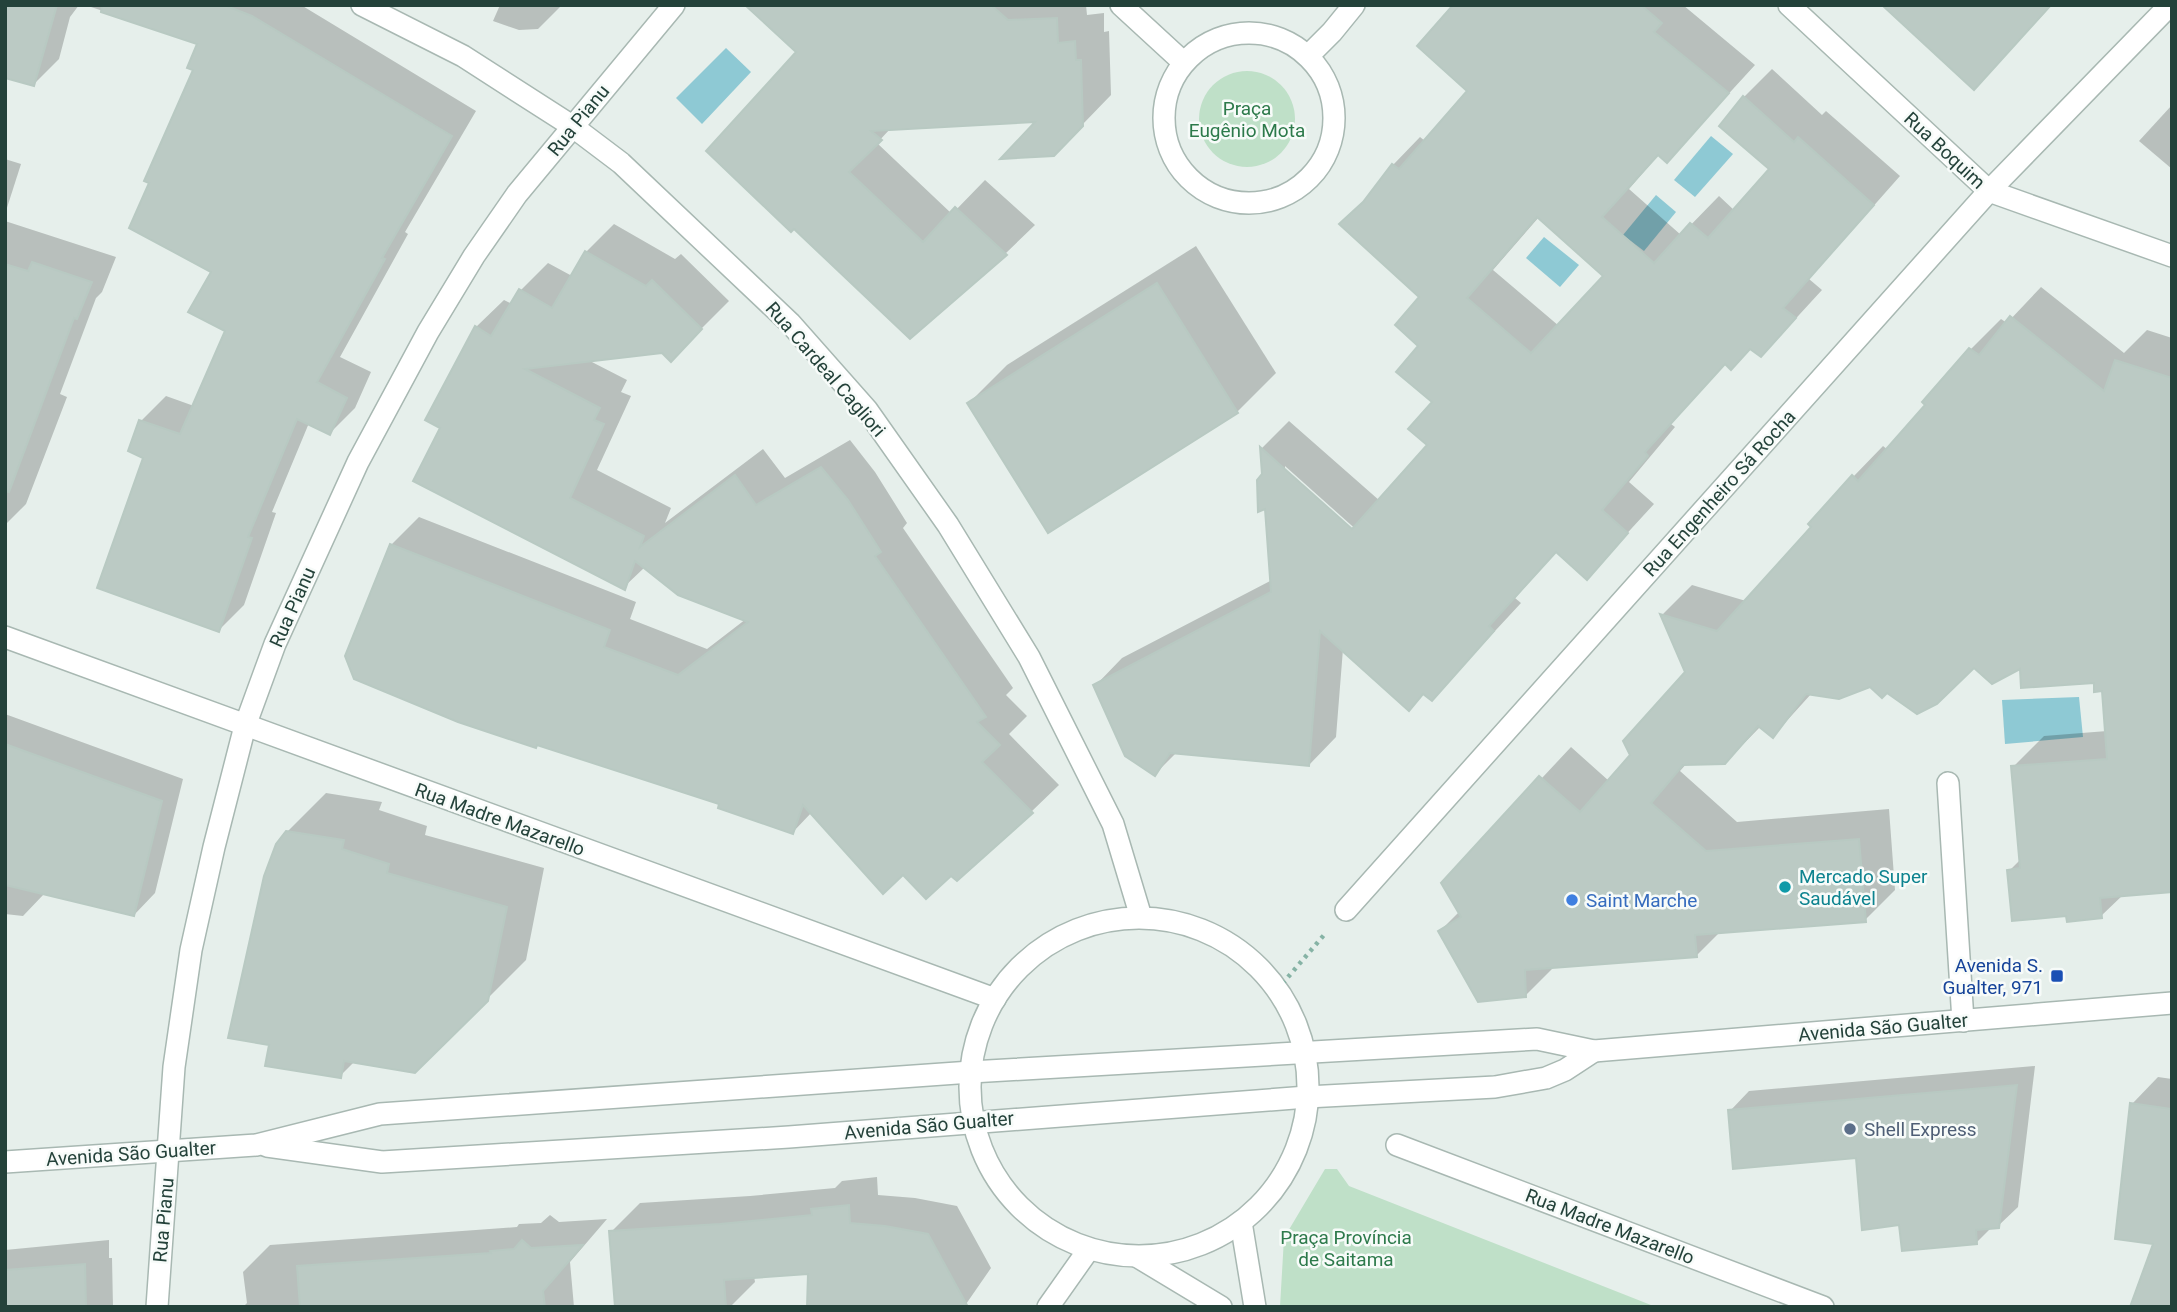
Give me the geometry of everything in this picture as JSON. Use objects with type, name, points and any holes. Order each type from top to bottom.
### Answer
[{"type":"street","name":"Rua Cardeal Cagliori","points":[[362,5],[463,57],[572,126],[621,163],[790,323],[867,410],[948,525],[1029,657],[1113,824],[1141,917]]},
{"type":"street","name":"Rua Pianu","points":[[157,1307],[174,1067],[191,950],[245,726],[275,644],[358,462],[428,332],[517,194],[674,5]]},
{"type":"street","points":[[1121,5],[1183,62]]},
{"type":"street","points":[[1308,56],[1354,5]]},
{"type":"street","name":"Rua Boquim","points":[[1789,5],[1989,191],[2172,256]]},
{"type":"street","name":"Rua Engenheiro Sá Rocha","points":[[1346,910],[1989,191],[2170,5]]},
{"type":"street","points":[[1258,33],[1286,40],[1308,56],[1326,81],[1334,111],[1331,141],[1318,169],[1296,190],[1268,202],[1237,203],[1208,194],[1184,175],[1169,149],[1163,119],[1168,89],[1183,62],[1205,44],[1231,34],[1258,33]]},
{"type":"street","name":"Rua Madre Mazarello","points":[[5,637],[995,999]]},
{"type":"street","points":[[1948,783],[1963,1021]]},
{"type":"street","points":[[1141,917],[1172,921],[1203,930],[1231,946],[1248,958],[1277,990],[1295,1021],[1305,1054],[1305,1118],[1296,1148],[1282,1176],[1264,1200],[1241,1222],[1218,1237],[1166,1254],[1138,1257],[1113,1255],[1089,1249],[1036,1222],[1014,1201],[996,1177],[982,1150],[974,1122],[971,1097],[971,1072],[979,1034],[995,999],[1012,976],[1032,956],[1057,939],[1111,919],[1141,917]]},
{"type":"street","name":"Avenida São Gualter","points":[[5,1162],[256,1145],[380,1114],[971,1072],[1536,1039],[1594,1051],[2172,1003]]},
{"type":"street","name":"Avenida São Gualter","points":[[256,1145],[382,1162],[789,1137],[1307,1097],[1495,1087],[1546,1078],[1565,1070],[1594,1051]]},
{"type":"street","name":"Rua Madre Mazarello","points":[[1397,1145],[1823,1307]]},
{"type":"street","points":[[1241,1222],[1255,1307]]},
{"type":"street","points":[[1048,1307],[1089,1249]]},
{"type":"street","points":[[1138,1257],[1221,1307]]},
{"type":"path","points":[[1277,990],[1346,910]]},
{"type":"green space","name":"Praça Eugênio Mota","points":[[1247,71],[1266,74],[1281,85],[1292,100],[1295,119],[1292,138],[1281,153],[1266,164],[1247,167],[1228,164],[1213,153],[1202,138],[1199,119],[1202,100],[1213,85],[1228,74]]},
{"type":"green space","name":"Praça Província de Saitama","points":[[1325,1169],[1337,1169],[1349,1186],[1656,1307],[1280,1307],[1284,1238]]},
{"type":"water","points":[[726,48],[751,72],[702,124],[676,98]]},
{"type":"water","points":[[1711,136],[1733,154],[1695,197],[1674,180]]},
{"type":"water","points":[[1656,195],[1676,212],[1644,251],[1623,235]]},
{"type":"water","points":[[1544,237],[1579,265],[1560,287],[1526,258]]},
{"type":"water","points":[[2079,697],[2083,737],[2005,744],[2002,700]]},
{"type":"building","points":[[5,5],[57,5],[34,86],[5,78]]},
{"type":"building","points":[[102,5],[224,5],[252,16],[452,136],[382,258],[385,259],[317,382],[347,398],[330,435],[297,419],[248,537],[252,538],[219,632],[97,588],[143,458],[128,451],[139,420],[180,434],[225,331],[188,312],[211,272],[129,228],[149,183],[144,181],[193,70],[187,68],[197,44],[101,12]]},
{"type":"building","points":[[745,5],[991,5],[1008,20],[1057,18],[1058,43],[1075,41],[1076,60],[1081,60],[1083,126],[1054,156],[1000,159],[1035,122],[871,131],[882,140],[849,172],[923,242],[955,207],[1007,255],[910,339],[794,229],[791,232],[706,151],[796,52]]},
{"type":"building","points":[[1453,5],[1641,5],[1662,23],[1654,32],[1729,93],[1667,163],[1658,155],[1602,217],[1654,263],[1690,223],[1708,238],[1769,169],[1719,126],[1743,96],[1794,142],[1798,137],[1874,205],[1783,308],[1796,318],[1761,357],[1750,349],[1731,370],[1725,364],[1645,452],[1648,456],[1602,510],[1628,533],[1587,580],[1556,552],[1489,626],[1494,631],[1432,701],[1423,694],[1409,711],[1320,631],[1309,766],[1170,753],[1155,776],[1125,756],[1093,685],[1271,592],[1265,509],[1258,512],[1257,480],[1262,474],[1260,447],[1352,529],[1427,445],[1408,429],[1432,402],[1396,372],[1418,346],[1395,325],[1419,297],[1339,224],[1363,202],[1392,164],[1399,169],[1467,91],[1417,46]],"holes":[[[1537,217],[1603,276],[1531,353],[1467,298]]]},
{"type":"building","points":[[1882,5],[2051,5],[1974,90]]},
{"type":"building","points":[[585,251],[646,286],[652,280],[702,329],[671,362],[662,353],[525,369],[600,408],[594,420],[604,424],[570,498],[644,536],[640,547],[735,475],[756,505],[821,467],[848,500],[881,552],[875,556],[986,717],[977,722],[1000,745],[982,762],[1033,813],[957,881],[951,876],[926,899],[903,875],[883,894],[803,805],[793,834],[718,808],[719,804],[458,722],[354,679],[345,656],[390,544],[610,630],[604,647],[678,675],[748,622],[678,595],[635,561],[625,590],[413,481],[440,428],[425,420],[475,326],[491,336],[519,289],[552,308]]},
{"type":"building","points":[[32,262],[92,282],[77,319],[74,318],[9,492],[5,491],[5,264],[28,271]]},
{"type":"building","points":[[1157,283],[1238,413],[1048,533],[967,403]]},
{"type":"building","points":[[2010,316],[2104,391],[2115,360],[2172,378],[2172,892],[2100,898],[2102,918],[2067,922],[2066,916],[2012,921],[2007,870],[2020,868],[2011,766],[2107,759],[2102,691],[2094,692],[2094,683],[2021,688],[2020,669],[1992,684],[1974,668],[1937,704],[1917,714],[1887,693],[1882,698],[1870,687],[1839,699],[1806,694],[1773,738],[1758,726],[1725,764],[1683,765],[1651,803],[1706,851],[1859,839],[1866,922],[1695,935],[1697,957],[1525,970],[1526,997],[1478,1002],[1438,931],[1461,917],[1441,883],[1539,776],[1580,812],[1630,755],[1623,741],[1685,672],[1660,614],[1717,631],[1811,527],[1808,524],[1852,475],[1858,481],[1925,405],[1922,402],[1969,348],[1979,355]]},
{"type":"building","points":[[5,744],[162,801],[134,916],[5,885]]},
{"type":"building","points":[[286,831],[344,840],[342,849],[389,864],[387,873],[507,907],[488,1001],[415,1073],[344,1061],[341,1078],[265,1066],[269,1045],[228,1038],[264,876],[276,844]]},
{"type":"building","points":[[2017,1085],[1999,1228],[1976,1230],[1977,1244],[1902,1251],[1899,1225],[1862,1230],[1856,1158],[1733,1169],[1728,1110]]},
{"type":"building","points":[[2130,1103],[2172,1109],[2172,1307],[2130,1307],[2153,1244],[2115,1239]]},
{"type":"building","points":[[849,1205],[850,1223],[928,1234],[968,1307],[807,1307],[808,1274],[724,1280],[726,1307],[615,1307],[609,1231],[812,1215],[811,1209]]},
{"type":"building","points":[[522,1240],[531,1248],[583,1245],[543,1291],[545,1307],[300,1307],[297,1266],[491,1253],[490,1251],[514,1249]]},
{"type":"building","points":[[85,1264],[86,1307],[5,1307],[5,1270]]},
{"type":"place","name":"Mercado Super Saudável","points":[[1785,887]]},
{"type":"place","name":"Saint Marche","points":[[1572,900]]},
{"type":"place","name":"Avenida S. Gualter, 971","points":[[2057,976]]},
{"type":"place","name":"Shell Express","points":[[1850,1129]]}]
